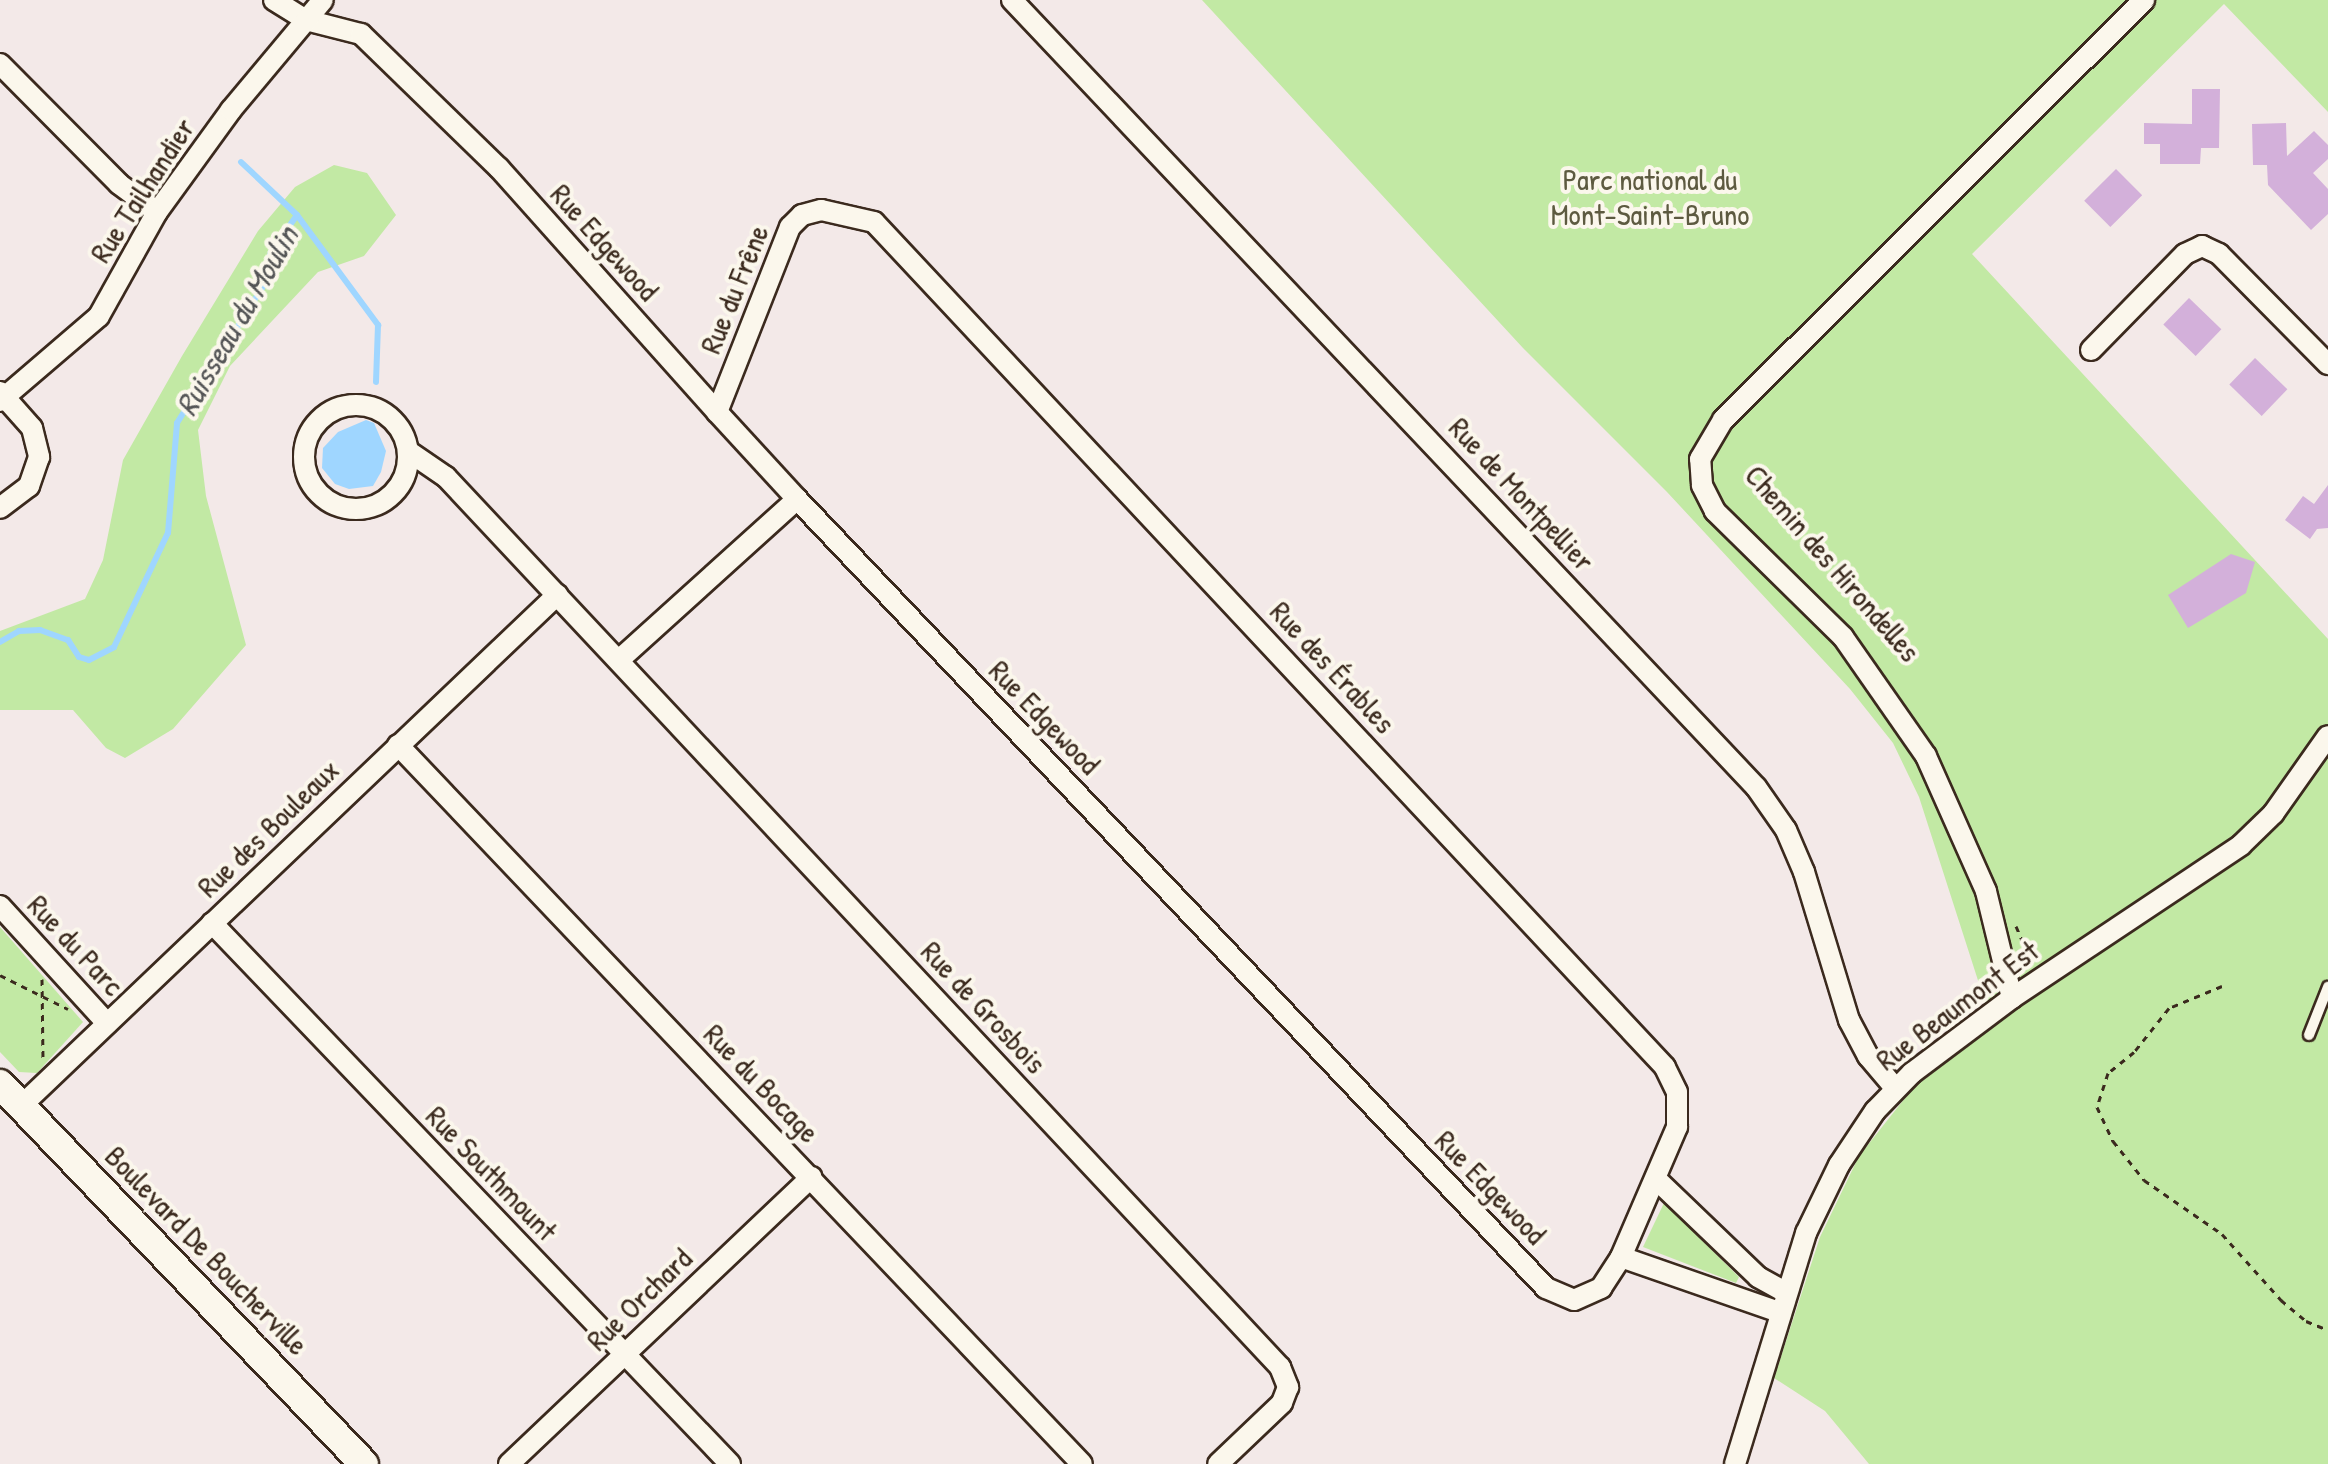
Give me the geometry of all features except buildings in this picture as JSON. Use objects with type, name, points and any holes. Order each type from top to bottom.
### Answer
[{"type":"street","name":"Rue Edgewood","points":[[274,0],[306,20],[361,34],[499,168],[797,499],[1546,1288],[1568,1299],[1586,1297],[1601,1288],[1621,1257]]},
{"type":"street","name":"Rue Tailhandier","points":[[2,397],[99,316],[157,212],[323,0]]},
{"type":"street","name":"Rue de Montpellier","points":[[1012,0],[1756,787],[1786,830],[1804,872],[1849,1020],[1868,1056],[1895,1088]]},
{"type":"street","name":"Chemin des Hirondelles","points":[[2012,998],[1986,891],[1926,756],[1843,637],[1715,511],[1702,485],[1700,459],[1723,420],[2144,0]]},
{"type":"street","points":[[0,64],[119,184],[157,212]]},
{"type":"street","name":"Rue du Frêne","points":[[717,412],[790,227],[802,215],[821,210],[874,222]]},
{"type":"street","name":"Rue des Érables","points":[[874,222],[1660,1060],[1674,1083],[1679,1109],[1657,1180],[1621,1257]]},
{"type":"street","points":[[2091,350],[2185,254],[2202,246],[2219,254],[2328,364]]},
{"type":"street","points":[[0,508],[29,486],[39,457],[32,428],[2,397]]},
{"type":"street","points":[[359,405],[392,419],[408,451],[401,484],[390,497],[360,509],[336,505],[316,491],[304,461],[312,428],[325,415],[359,405]]},
{"type":"street","name":"Rue de Grosbois","points":[[408,451],[446,477],[1280,1367],[1288,1387],[1282,1403],[1218,1464]]},
{"type":"street","points":[[619,660],[797,499]]},
{"type":"street","name":"Rue des Bouleaux","points":[[21,1106],[557,595]]},
{"type":"street","name":"Rue Beaumont Est","points":[[1735,1464],[1785,1292],[1839,1165],[1895,1088],[2012,998],[2142,907],[2241,845],[2273,814],[2328,736]]},
{"type":"street","name":"Rue du Bocage","points":[[398,745],[1082,1464]]},
{"type":"street","name":"Rue du Parc","points":[[0,906],[107,1023]]},
{"type":"street","name":"Rue Southmount","points":[[212,923],[730,1464]]},
{"type":"street","name":"Boulevard De Boucherville","points":[[0,1084],[364,1464]]},
{"type":"street","name":"Rue Orchard","points":[[509,1464],[811,1177]]},
{"type":"street","points":[[1657,1180],[1758,1277],[1785,1292]]},
{"type":"street","points":[[1621,1257],[1779,1312]]},
{"type":"lane","points":[[2309,1035],[2328,987]]},
{"type":"path","points":[[2012,998],[2026,955],[2014,920]]},
{"type":"path","points":[[46,956],[39,999],[44,1066],[53,1076]]},
{"type":"path","points":[[0,975],[39,999],[107,1023]]},
{"type":"path","points":[[2222,986],[2169,1008],[2134,1052],[2108,1073],[2097,1107],[2113,1141],[2144,1180],[2222,1234],[2257,1278],[2306,1321],[2328,1330]]},
{"type":"green space","name":"Parc national du Mont-Saint-Bruno","points":[[1202,0],[2328,0],[2328,112],[2224,4],[1972,254],[2328,639],[2328,1464],[1869,1464],[1825,1411],[1774,1378],[1820,1237],[1859,1156],[1913,1088],[1993,1027],[1919,797],[1893,743],[1850,689],[1667,492],[1523,348]]},
{"type":"green space","points":[[334,165],[367,173],[396,215],[364,256],[318,272],[230,366],[198,430],[206,496],[246,645],[173,729],[125,758],[106,748],[73,710],[0,710],[0,631],[85,599],[103,560],[123,460],[182,356],[258,231],[295,187]]},
{"type":"green space","points":[[0,927],[83,1022],[37,1073],[19,1072],[0,1052]]},
{"type":"green space","points":[[1664,1203],[1739,1277],[1736,1283],[1643,1247]]},
{"type":"water","points":[[366,420],[374,423],[386,451],[381,472],[373,486],[349,489],[335,484],[322,468],[323,448],[338,432]]},
{"type":"waterway","name":"Ruisseau du Moulin","points":[[0,642],[19,631],[40,630],[68,640],[79,657],[89,660],[114,647],[168,533],[177,423],[262,288],[271,252],[297,215],[241,162]]},
{"type":"waterway","points":[[297,215],[378,325],[376,382]]}]
